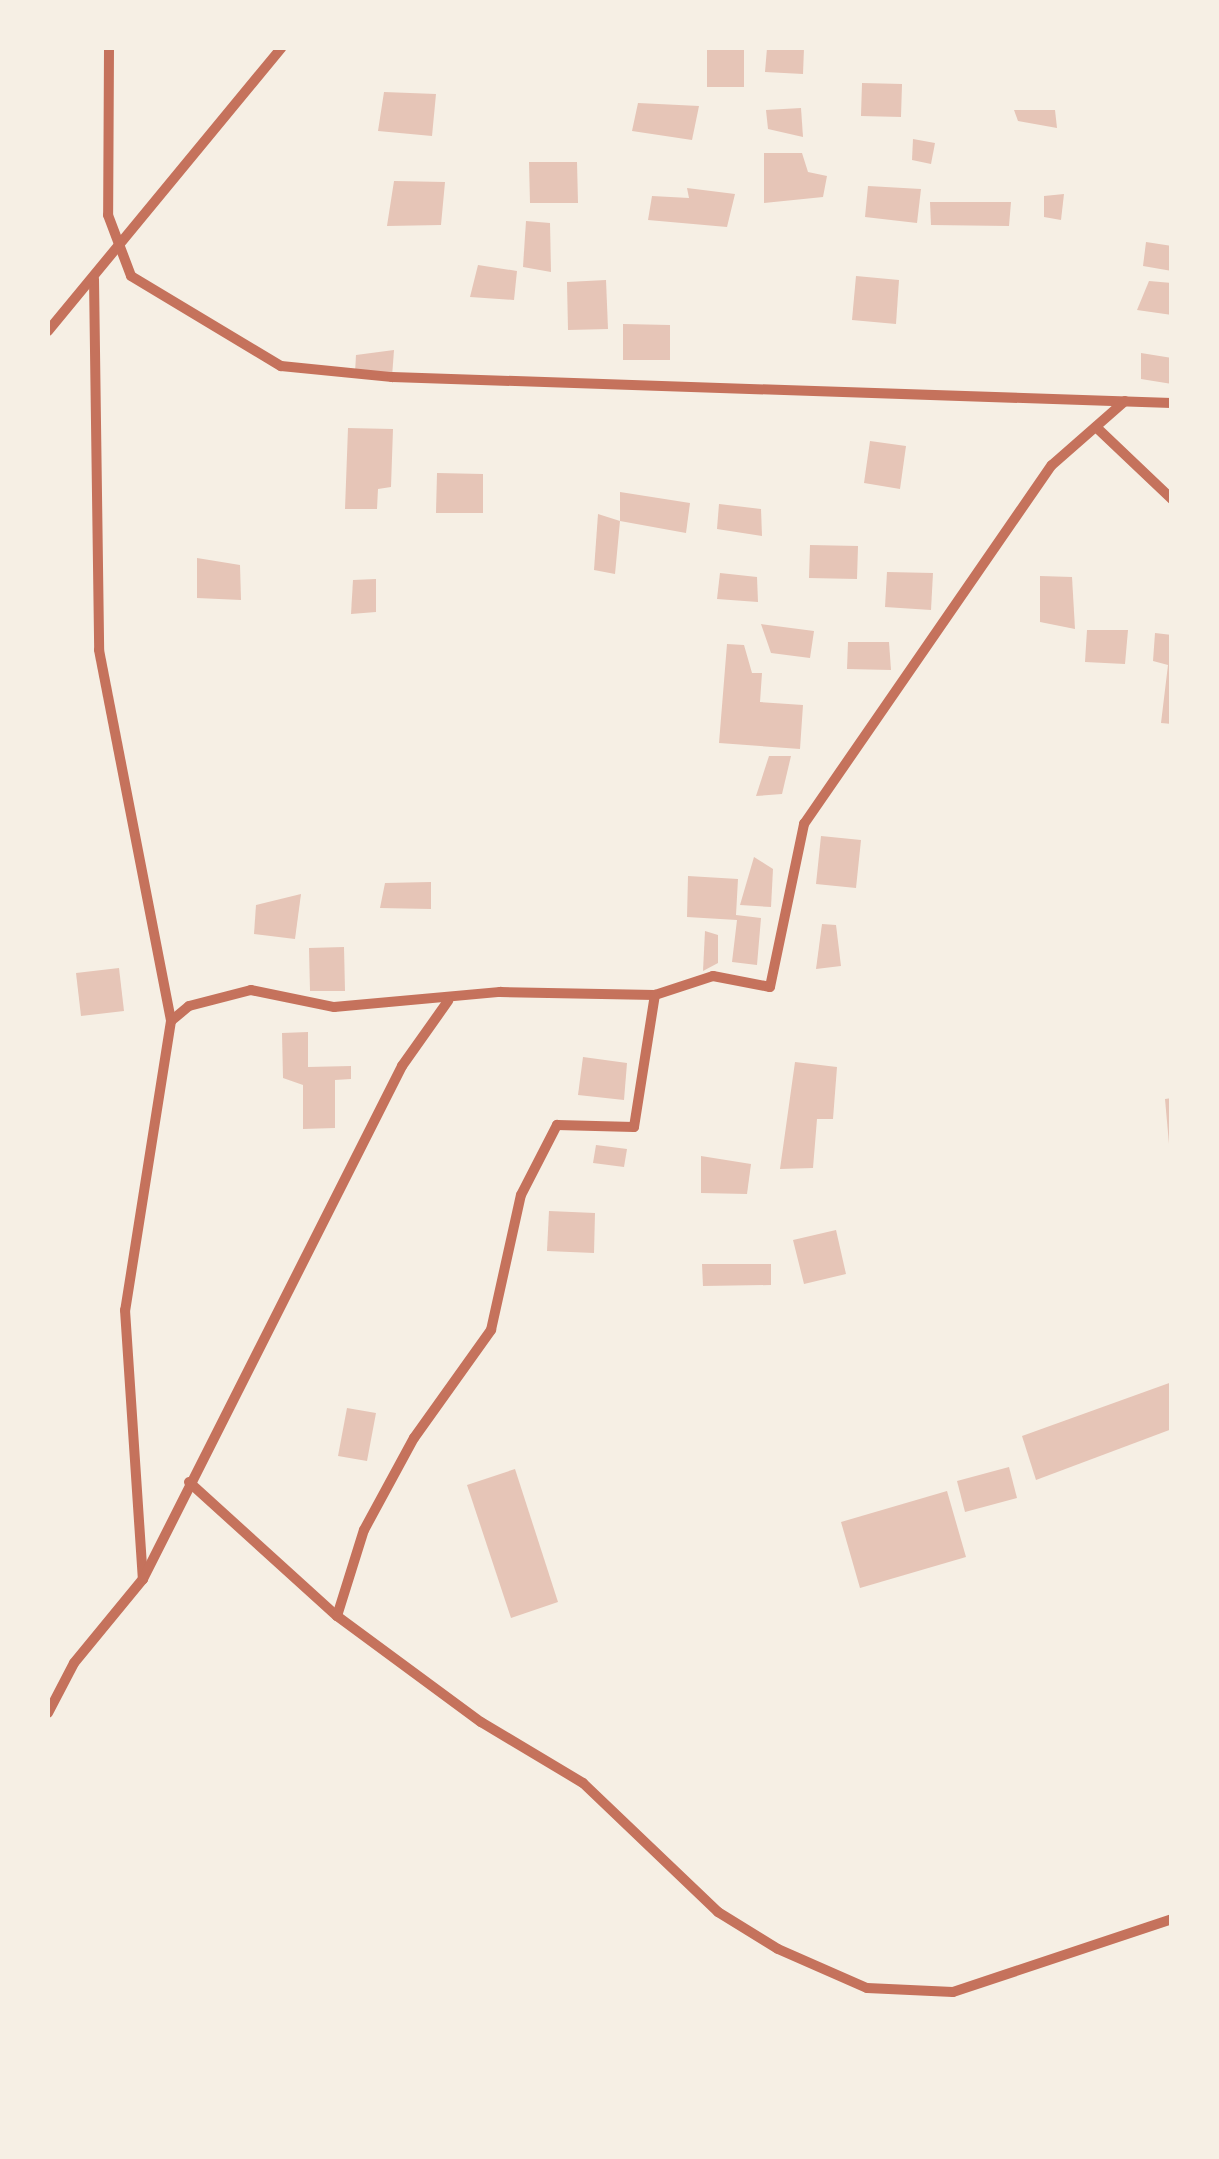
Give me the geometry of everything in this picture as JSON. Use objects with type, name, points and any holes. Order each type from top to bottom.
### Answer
[{"type":"street","points":[[109,48],[108,215],[118,252],[131,276],[280,366],[392,376],[1172,403]]},
{"type":"street","points":[[48,331],[118,252],[281,48]]},
{"type":"street","points":[[94,280],[100,650],[171,1021],[125,1310],[143,1579]]},
{"type":"street","points":[[171,1021],[190,1006],[251,990],[334,1007],[448,1001],[500,992],[655,995],[714,976],[770,987],[804,824],[1052,465],[1125,401]]},
{"type":"street","points":[[1096,426],[1172,499]]},
{"type":"street","points":[[337,1616],[364,1530],[414,1438],[491,1330],[521,1195],[557,1125],[634,1127],[655,995]]},
{"type":"street","points":[[48,1713],[74,1663],[143,1579],[402,1066],[448,1001]]},
{"type":"street","points":[[189,1482],[337,1616],[481,1722],[583,1784],[718,1912],[778,1950],[866,1988],[953,1992],[1172,1919]]},
{"type":"building","points":[[767,48],[804,48],[803,74],[765,72]]},
{"type":"building","points":[[707,50],[744,50],[744,87],[707,87]]},
{"type":"building","points":[[862,83],[902,84],[901,117],[861,116]]},
{"type":"building","points":[[384,92],[436,94],[432,136],[378,131]]},
{"type":"building","points":[[638,103],[699,106],[692,140],[632,131]]},
{"type":"building","points":[[801,108],[803,137],[768,129],[766,110]]},
{"type":"building","points":[[1014,110],[1055,110],[1057,128],[1018,121]]},
{"type":"building","points":[[913,139],[935,143],[931,164],[912,160]]},
{"type":"building","points":[[764,153],[802,153],[808,172],[827,176],[823,197],[764,203]]},
{"type":"building","points":[[529,162],[577,162],[578,203],[530,203]]},
{"type":"building","points":[[394,181],[445,182],[441,225],[387,226]]},
{"type":"building","points":[[868,186],[921,189],[917,223],[865,217]]},
{"type":"building","points":[[687,188],[735,194],[727,227],[648,220],[652,196],[689,198]]},
{"type":"building","points":[[1064,194],[1061,220],[1044,217],[1044,196]]},
{"type":"building","points":[[930,202],[1011,202],[1009,226],[931,225]]},
{"type":"building","points":[[526,221],[550,223],[551,272],[523,267]]},
{"type":"building","points":[[1146,242],[1172,246],[1172,271],[1143,266]]},
{"type":"building","points":[[478,265],[517,271],[514,300],[470,297]]},
{"type":"building","points":[[856,276],[899,280],[896,324],[852,320]]},
{"type":"building","points":[[606,280],[608,329],[568,330],[567,282]]},
{"type":"building","points":[[1149,281],[1172,283],[1172,315],[1137,310]]},
{"type":"building","points":[[623,324],[670,325],[670,360],[623,360]]},
{"type":"building","points":[[394,350],[392,377],[355,373],[356,355]]},
{"type":"building","points":[[1141,353],[1172,358],[1172,384],[1141,379]]},
{"type":"building","points":[[348,428],[393,429],[391,487],[378,489],[377,509],[345,509]]},
{"type":"building","points":[[870,441],[906,446],[900,489],[864,483]]},
{"type":"building","points":[[437,473],[483,474],[483,513],[436,513]]},
{"type":"building","points":[[620,492],[690,503],[686,533],[620,521]]},
{"type":"building","points":[[719,504],[761,509],[762,536],[717,529]]},
{"type":"building","points":[[598,514],[620,521],[615,574],[594,570]]},
{"type":"building","points":[[810,545],[858,546],[857,579],[809,578]]},
{"type":"building","points":[[197,558],[240,565],[241,600],[197,598]]},
{"type":"building","points":[[887,572],[933,573],[931,610],[885,607]]},
{"type":"building","points":[[720,573],[757,577],[758,602],[717,599]]},
{"type":"building","points":[[1040,576],[1072,577],[1075,629],[1040,622]]},
{"type":"building","points":[[376,579],[376,612],[351,614],[353,580]]},
{"type":"building","points":[[761,624],[814,631],[810,658],[771,653]]},
{"type":"building","points":[[1087,630],[1128,630],[1125,664],[1085,662]]},
{"type":"building","points":[[1155,633],[1172,635],[1172,724],[1161,723],[1168,665],[1153,661]]},
{"type":"building","points":[[848,642],[889,642],[891,670],[847,669]]},
{"type":"building","points":[[727,644],[744,645],[752,673],[762,673],[760,702],[803,705],[800,749],[719,743]]},
{"type":"building","points":[[769,756],[791,756],[782,794],[756,796]]},
{"type":"building","points":[[821,836],[861,840],[856,888],[816,884]]},
{"type":"building","points":[[754,857],[773,869],[771,907],[740,905]]},
{"type":"building","points":[[688,876],[738,879],[736,915],[761,918],[757,965],[732,962],[737,920],[687,917]]},
{"type":"building","points":[[431,882],[431,909],[380,908],[385,883]]},
{"type":"building","points":[[301,894],[295,939],[254,934],[256,905]]},
{"type":"building","points":[[822,924],[836,925],[841,966],[816,969]]},
{"type":"building","points":[[705,931],[718,935],[718,963],[703,971]]},
{"type":"building","points":[[344,947],[345,991],[310,991],[309,948]]},
{"type":"building","points":[[119,968],[124,1011],[81,1016],[76,973]]},
{"type":"building","points":[[308,1032],[308,1067],[351,1066],[351,1079],[335,1080],[335,1128],[303,1129],[303,1085],[283,1078],[282,1033]]},
{"type":"building","points":[[583,1057],[627,1063],[624,1100],[578,1095]]},
{"type":"building","points":[[795,1062],[837,1067],[833,1119],[817,1119],[813,1168],[780,1169]]},
{"type":"building","points":[[1172,1098],[1172,1144],[1169,1144],[1165,1099]]},
{"type":"building","points":[[596,1145],[627,1149],[624,1167],[593,1163]]},
{"type":"building","points":[[701,1156],[751,1164],[747,1194],[701,1193]]},
{"type":"building","points":[[549,1211],[595,1213],[594,1253],[547,1251]]},
{"type":"building","points":[[836,1230],[846,1274],[804,1284],[793,1240]]},
{"type":"building","points":[[702,1264],[771,1264],[771,1285],[703,1286]]},
{"type":"building","points":[[1172,1382],[1172,1429],[1036,1480],[1022,1436]]},
{"type":"building","points":[[347,1408],[376,1413],[367,1461],[338,1456]]},
{"type":"building","points":[[1009,1467],[1017,1498],[965,1512],[957,1481]]},
{"type":"building","points":[[515,1469],[558,1602],[511,1618],[467,1485]]},
{"type":"building","points":[[947,1491],[966,1557],[860,1588],[841,1522]]}]
